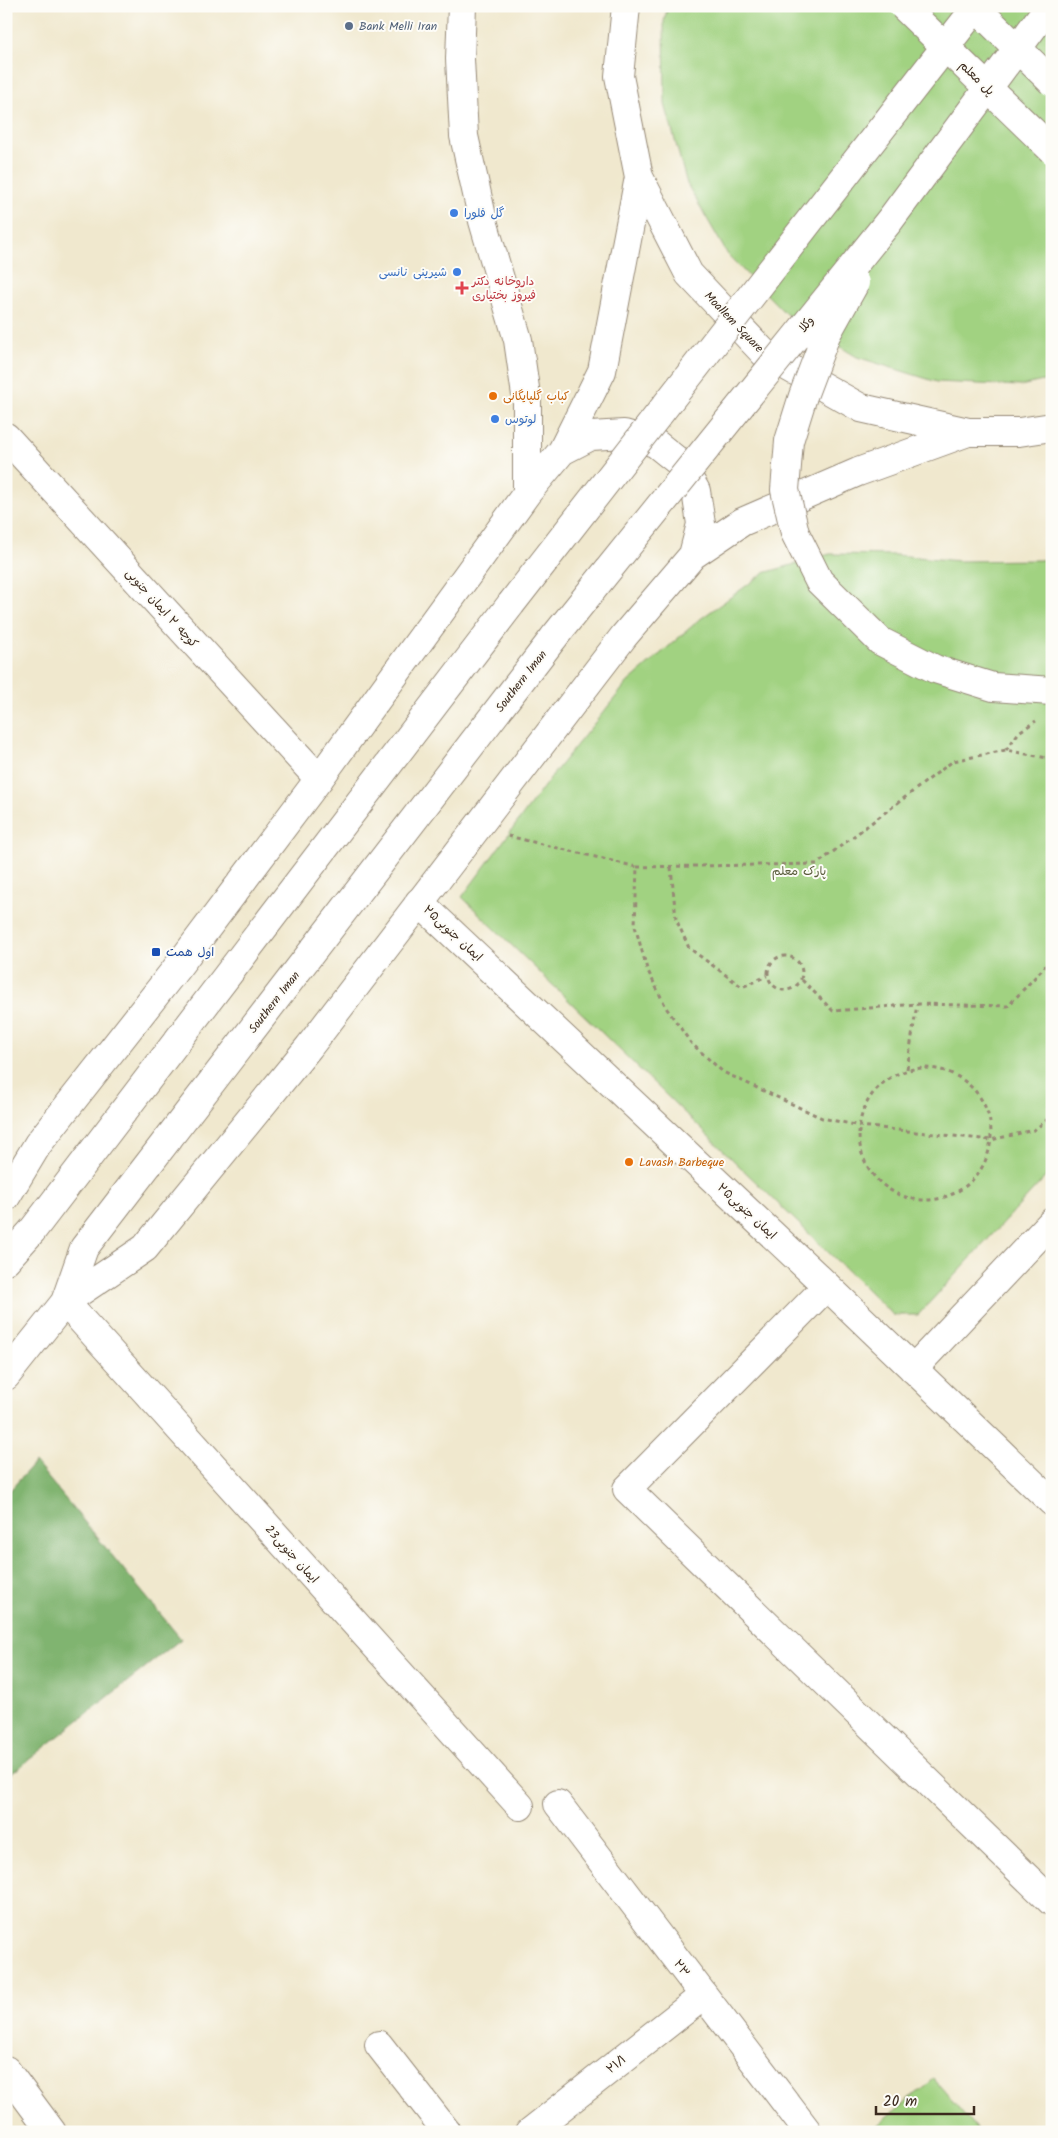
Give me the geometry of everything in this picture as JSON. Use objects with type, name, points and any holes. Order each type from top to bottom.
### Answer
[{"type":"main road","points":[[462,6],[460,58],[464,136],[483,221],[518,340],[527,402],[527,493]]},
{"type":"main road","name":"Moallem Square","points":[[626,6],[620,76],[639,177],[689,274],[765,354],[861,408],[968,432],[1049,430]]},
{"type":"main road","name":"پل معلم","points":[[903,6],[1052,150]]},
{"type":"main road","points":[[6,1260],[44,1215],[512,604],[975,6],[1052,82]]},
{"type":"main road","name":"وکلا","points":[[555,636],[890,220],[1049,6]]},
{"type":"main road","points":[[6,1197],[38,1144],[179,965],[319,780],[527,493],[562,451],[602,372],[639,177]]},
{"type":"main road","points":[[890,220],[826,335],[803,396],[789,441],[785,490],[795,533],[819,581],[880,641],[935,669],[993,687],[1052,691]]},
{"type":"main road","points":[[65,1302],[145,1248],[309,1047],[624,636],[694,555],[742,522],[858,472],[968,432]]},
{"type":"main road","points":[[562,451],[591,436],[624,434],[655,443],[680,463],[696,491],[701,524],[694,555]]},
{"type":"main road","name":"کوچه ۲ ایمان جنوبی","points":[[6,437],[319,780]]},
{"type":"main road","name":"Southern Iman","points":[[6,1376],[65,1302],[84,1248],[555,636]]},
{"type":"main road","name":"ایمان جنوبی۲۵","points":[[419,902],[827,1286],[1052,1502]]},
{"type":"main road","points":[[913,1369],[1052,1222]]},
{"type":"main road","points":[[827,1286],[628,1488],[1052,1902]]},
{"type":"main road","name":"23ایمان جنوبی","points":[[65,1302],[520,1806]]},
{"type":"main road","name":"۲۳","points":[[558,1804],[808,2132]]},
{"type":"main road","name":"۲۱/۱","points":[[530,2132],[703,1996]]},
{"type":"main road","points":[[380,2045],[447,2132]]},
{"type":"main road","points":[[6,2070],[52,2132]]},
{"type":"path","points":[[1006,750],[1019,732],[1038,720]]},
{"type":"path","points":[[476,828],[637,867],[817,864],[953,761],[1006,750],[1052,758]]},
{"type":"path","points":[[637,867],[636,926],[647,969],[667,1009],[691,1043],[723,1072],[822,1118],[860,1126],[991,1140],[1034,1130],[1052,1116]]},
{"type":"path","points":[[671,867],[676,919],[689,948],[742,987],[768,976]]},
{"type":"path","points":[[782,956],[792,956],[799,962],[803,970],[802,980],[796,987],[788,991],[779,990],[771,984],[768,976],[768,967],[774,960],[782,956]]},
{"type":"path","points":[[802,980],[834,1011],[917,1004],[1008,1006],[1052,959]]},
{"type":"path","points":[[908,1069],[917,1004]]},
{"type":"path","points":[[908,1069],[940,1069],[968,1083],[987,1109],[991,1140],[980,1171],[957,1192],[926,1200],[895,1193],[870,1173],[858,1143],[860,1126],[861,1111],[879,1085],[908,1069]]},
{"type":"green space","points":[[668,6],[1052,6],[1052,379],[1020,386],[937,382],[857,357],[786,314],[728,255],[687,184],[665,104],[664,21]]},
{"type":"green space","name":"پارک معلم","points":[[830,554],[896,555],[959,561],[1040,560],[1052,558],[1052,1170],[918,1315],[893,1315],[462,897],[554,773],[627,683],[699,620],[764,573]]},
{"type":"green space","points":[[35,1462],[181,1639],[6,1778],[6,1495]]},
{"type":"green space","points":[[934,2079],[979,2132],[869,2132]]},
{"type":"place","name":"Bank Melli Iran","points":[[349,26]]},
{"type":"place","name":"گل فلورا","points":[[454,213]]},
{"type":"place","name":"شیرینی نانسی","points":[[457,272]]},
{"type":"place","name":"داروخانه دکتر فیروز بختیاری","points":[[462,288]]},
{"type":"place","name":"کباب گلپایگانی","points":[[493,396]]},
{"type":"place","name":"لوتوس","points":[[495,419]]},
{"type":"place","name":"اول همت","points":[[156,952]]},
{"type":"place","name":"Lavash Barbeque","points":[[629,1162]]}]
